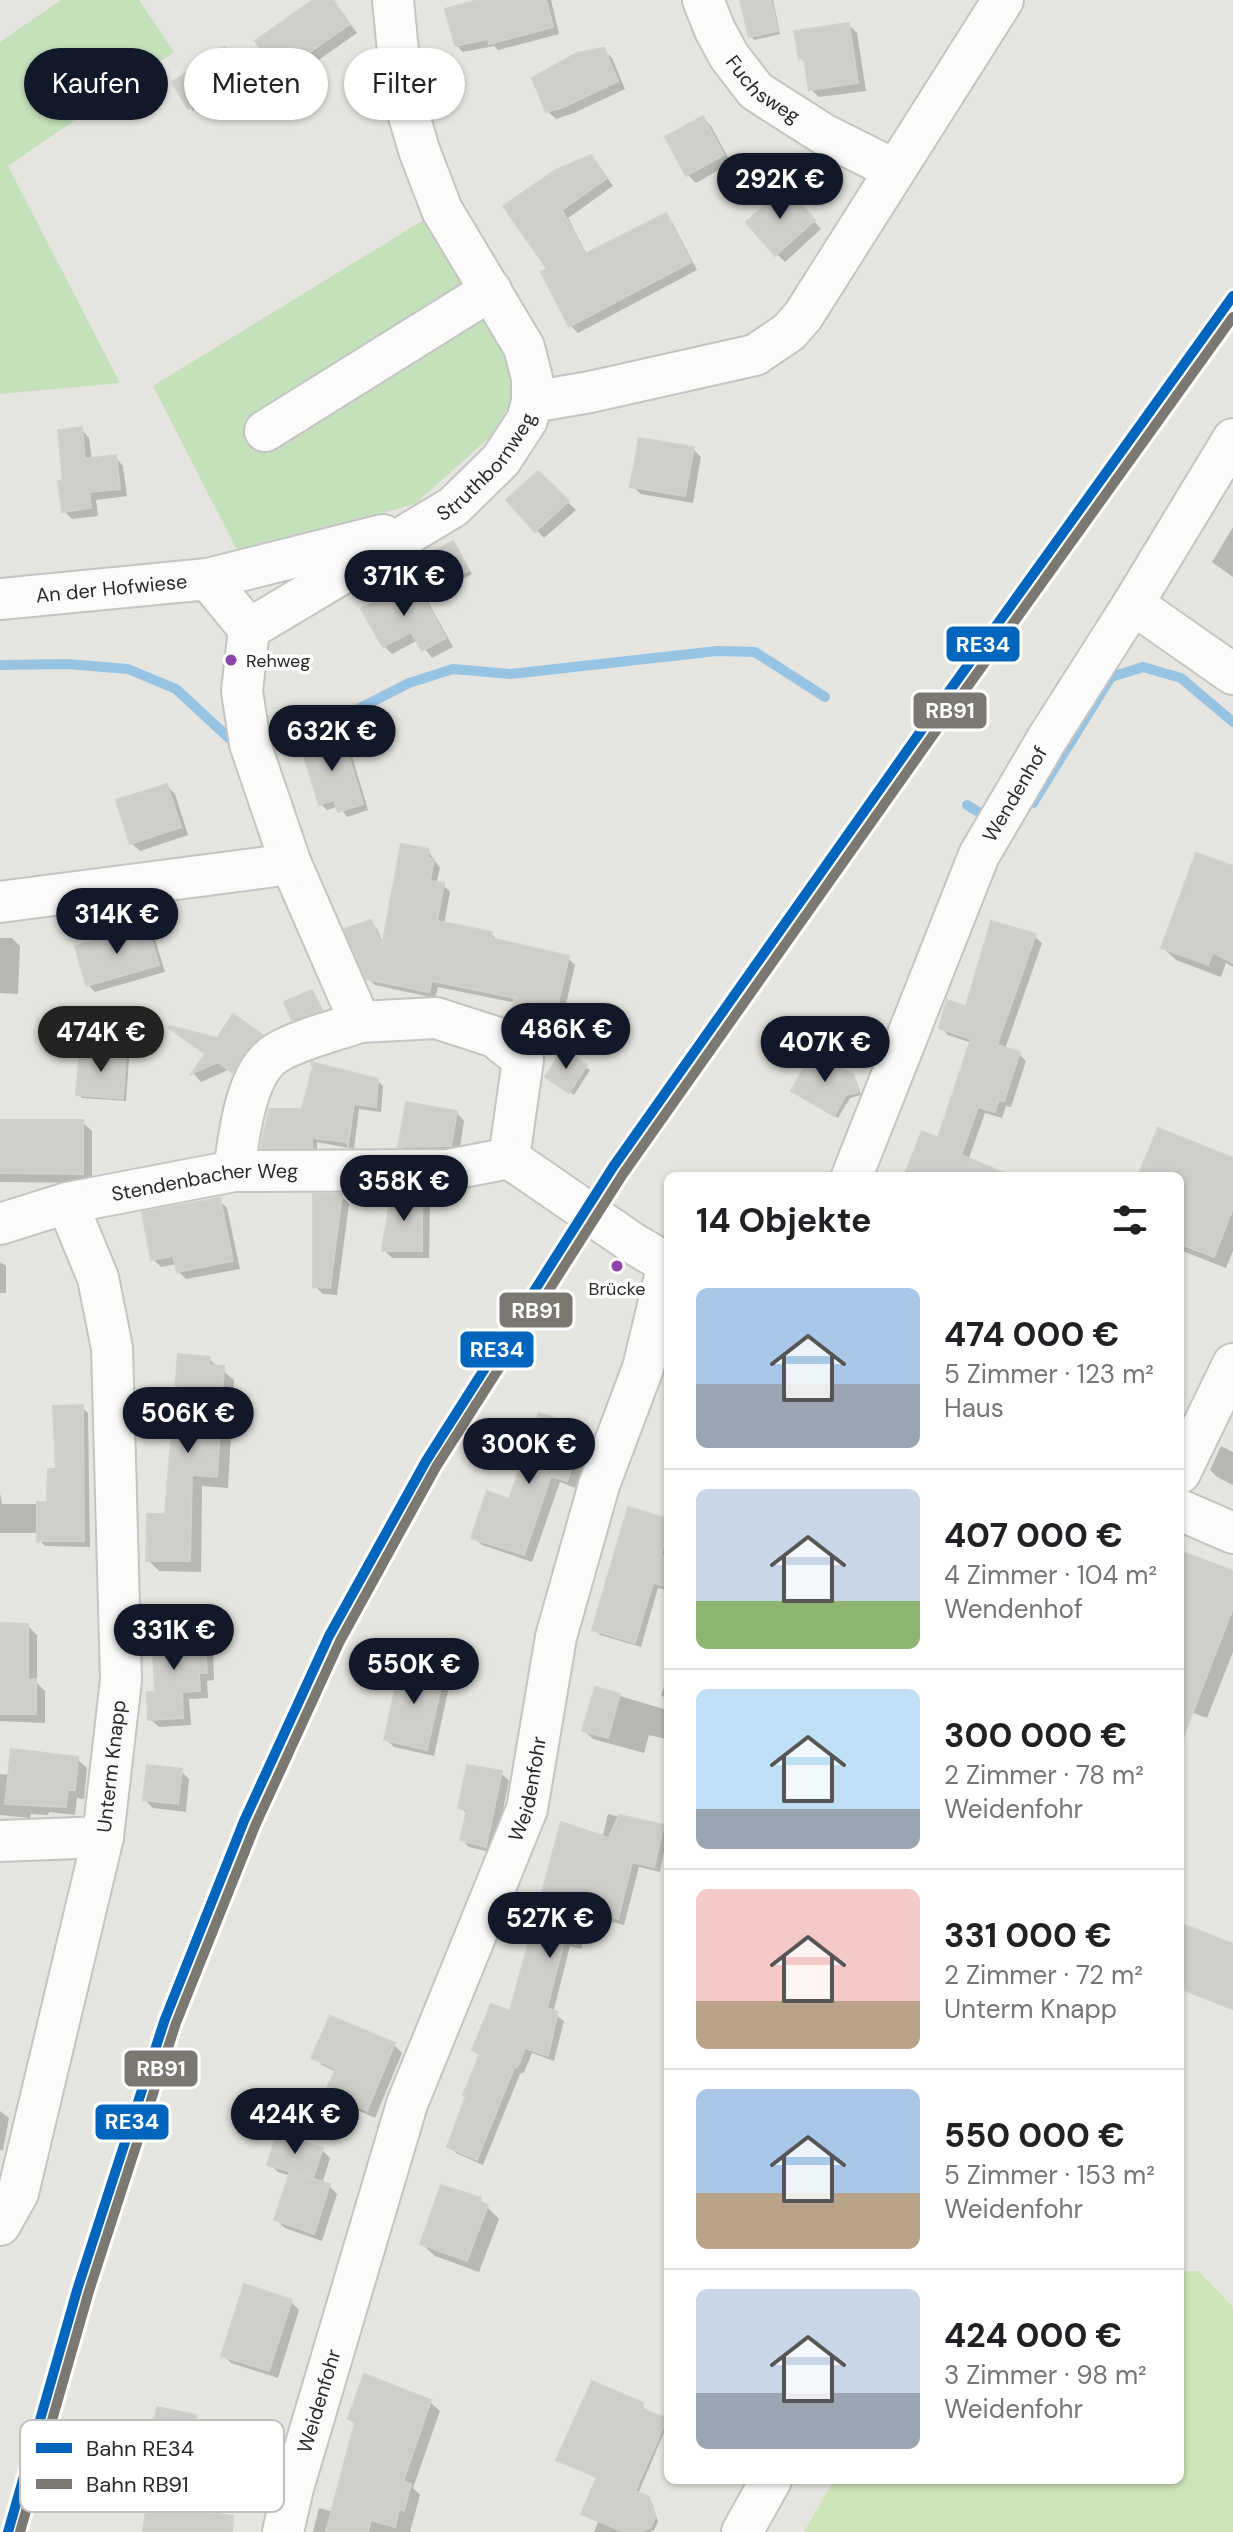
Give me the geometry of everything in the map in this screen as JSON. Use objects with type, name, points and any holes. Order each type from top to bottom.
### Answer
[{"type":"street","name":"Struthbornweg","points":[[249,629],[453,507],[501,460],[527,420],[532,402],[532,378],[524,347],[442,210],[419,150],[402,92],[393,0]]},
{"type":"street","name":"Fuchsweg","points":[[703,0],[729,56],[756,91],[803,122],[895,170]]},
{"type":"street","points":[[532,402],[723,364],[755,355],[789,332],[803,316],[1003,0]]},
{"type":"street","points":[[265,431],[491,290]]},
{"type":"street","name":"Wendenhof","points":[[854,1172],[979,855],[1047,739],[1233,439]]},
{"type":"street","points":[[208,579],[423,525]]},
{"type":"street","name":"An der Hofwiese","points":[[0,599],[208,579],[249,629]]},
{"type":"street","points":[[1133,604],[1233,674]]},
{"type":"street","points":[[249,629],[242,691],[250,744],[291,864],[360,1022]]},
{"type":"street","points":[[0,902],[291,864]]},
{"type":"street","points":[[234,1171],[242,1119],[258,1071],[276,1052],[360,1022],[436,1018],[495,1037],[523,1060],[509,1158],[664,1262]]},
{"type":"street","name":"Stendenbacher Weg","points":[[0,1224],[67,1203],[234,1171],[448,1170],[509,1158]]},
{"type":"street","name":"Unterm Knapp","points":[[0,2225],[18,2193],[103,1837],[121,1680],[112,1348],[98,1278],[67,1203]]},
{"type":"street","name":"Weidenfohr","points":[[283,2532],[293,2488],[407,2104],[527,1809],[556,1637],[599,1485],[643,1368],[664,1281]]},
{"type":"street","points":[[1184,1465],[1233,1364]]},
{"type":"street","points":[[1184,1512],[1233,1533]]},
{"type":"street","points":[[0,1841],[103,1837]]},
{"type":"street","points":[[742,2532],[769,2484]]},
{"type":"green space","points":[[61,0],[139,0],[174,52],[168,56],[168,48],[24,48],[24,120],[75,120],[8,166],[120,383],[0,394],[0,42]]},
{"type":"green space","points":[[425,219],[509,357],[514,397],[491,436],[415,504],[238,552],[153,386]]},
{"type":"green space","points":[[1184,2271],[1198,2271],[1233,2307],[1233,2532],[804,2532],[832,2484],[1184,2484]]},
{"type":"building","points":[[313,0],[333,0],[350,24],[316,48],[260,48],[255,41]]},
{"type":"building","points":[[478,0],[546,0],[553,27],[489,44],[488,39],[455,46],[445,9]]},
{"type":"building","points":[[740,0],[771,0],[778,31],[749,37]]},
{"type":"building","points":[[849,23],[858,83],[809,90],[804,58],[799,59],[794,31]]},
{"type":"building","points":[[604,48],[618,81],[564,107],[546,112],[532,78],[577,53]]},
{"type":"building","points":[[184,74],[184,102],[172,82]]},
{"type":"building","points":[[703,116],[724,155],[686,176],[665,137]]},
{"type":"building","points":[[591,155],[607,178],[562,210],[585,254],[666,213],[691,262],[569,327],[541,272],[547,269],[503,206],[556,170]]},
{"type":"building","points":[[785,187],[815,220],[775,256],[746,222]]},
{"type":"building","points":[[82,427],[85,459],[116,455],[120,489],[89,492],[91,508],[62,512],[58,481],[63,481],[58,430]]},
{"type":"building","points":[[639,438],[694,447],[685,496],[630,487]]},
{"type":"building","points":[[538,471],[569,501],[535,532],[506,500]]},
{"type":"building","points":[[453,541],[469,570],[435,589],[419,560]]},
{"type":"building","points":[[414,580],[446,638],[422,651],[411,632],[383,647],[361,609]]},
{"type":"building","points":[[342,734],[363,804],[338,812],[334,800],[319,805],[301,747]]},
{"type":"building","points":[[167,784],[181,827],[130,844],[116,800]]},
{"type":"building","points":[[401,844],[429,849],[428,858],[434,859],[430,881],[444,883],[437,921],[492,932],[491,938],[569,956],[557,1008],[565,1011],[556,1043],[527,1033],[509,1019],[515,998],[432,981],[429,992],[366,979],[344,929],[371,920],[382,946]]},
{"type":"building","points":[[1196,853],[1233,866],[1233,963],[1213,952],[1208,965],[1161,948]]},
{"type":"building","points":[[991,921],[1036,934],[997,1045],[1020,1052],[1004,1101],[999,1100],[995,1112],[978,1107],[961,1155],[1001,1172],[906,1172],[922,1131],[938,1138],[971,1039],[939,1028],[947,1000],[966,1006]]},
{"type":"building","points":[[148,927],[159,965],[86,986],[75,946]]},
{"type":"building","points":[[312,990],[322,1010],[292,1020],[284,1002]]},
{"type":"building","points":[[233,1014],[263,1035],[248,1048],[233,1073],[218,1062],[191,1074],[205,1054],[170,1026],[217,1038]]},
{"type":"building","points":[[563,1049],[587,1065],[569,1093],[545,1077]]},
{"type":"building","points":[[80,1050],[126,1053],[123,1099],[76,1095]]},
{"type":"building","points":[[813,1052],[853,1074],[858,1092],[846,1095],[834,1116],[791,1091]]},
{"type":"building","points":[[311,1062],[378,1079],[376,1107],[354,1104],[348,1146],[346,1142],[312,1138],[312,1148],[261,1148],[269,1109],[302,1109],[312,1070],[315,1072]]},
{"type":"building","points":[[406,1102],[457,1111],[451,1146],[398,1147]]},
{"type":"building","points":[[0,1120],[83,1120],[83,1174],[0,1173]]},
{"type":"building","points":[[1158,1128],[1233,1158],[1233,1208],[1214,1257],[1184,1246],[1184,1172],[1140,1172]]},
{"type":"building","points":[[391,1193],[422,1193],[422,1251],[382,1251]]},
{"type":"building","points":[[313,1194],[342,1194],[330,1288],[313,1287]]},
{"type":"building","points":[[220,1198],[233,1261],[177,1272],[173,1256],[151,1260],[142,1212]]},
{"type":"building","points":[[178,1354],[210,1357],[209,1365],[224,1366],[217,1477],[192,1475],[190,1561],[146,1561],[147,1514],[165,1514]]},
{"type":"building","points":[[83,1405],[84,1541],[37,1541],[37,1502],[47,1502],[48,1469],[56,1469],[53,1406]]},
{"type":"building","points":[[539,1413],[585,1428],[567,1481],[551,1476],[524,1555],[471,1538],[487,1491],[509,1499]]},
{"type":"building","points":[[628,1507],[664,1518],[661,1555],[664,1556],[664,1586],[653,1583],[635,1643],[592,1630]]},
{"type":"building","points":[[1184,1553],[1233,1571],[1233,1608],[1184,1735]]},
{"type":"building","points":[[0,1623],[28,1624],[28,1679],[36,1679],[36,1714],[0,1714]]},
{"type":"building","points":[[192,1628],[193,1646],[205,1645],[207,1673],[199,1673],[200,1691],[182,1692],[183,1718],[148,1720],[147,1692],[155,1692],[152,1630]]},
{"type":"building","points":[[401,1663],[444,1673],[427,1750],[384,1740]]},
{"type":"building","points":[[595,1687],[620,1694],[608,1738],[582,1731]]},
{"type":"building","points":[[11,1749],[78,1757],[75,1790],[68,1790],[66,1807],[5,1804]]},
{"type":"building","points":[[147,1765],[182,1769],[178,1804],[143,1800]]},
{"type":"building","points":[[467,1765],[502,1771],[486,1847],[460,1840],[467,1810],[458,1808]]},
{"type":"building","points":[[619,1815],[664,1825],[654,1867],[632,1862],[618,1919],[583,1911],[575,1944],[564,1941],[547,2008],[558,2012],[548,2056],[525,2048],[477,2160],[447,2147],[480,2054],[472,2050],[491,2004],[510,2011],[561,1822],[609,1838]]},
{"type":"building","points":[[1184,1925],[1233,1944],[1233,2009],[1184,1990]]},
{"type":"building","points":[[330,2016],[395,2043],[367,2111],[325,2092],[336,2069],[311,2058]]},
{"type":"building","points":[[277,2133],[323,2148],[313,2178],[267,2165]]},
{"type":"building","points":[[290,2172],[330,2184],[314,2234],[274,2220]]},
{"type":"building","points":[[441,2185],[481,2198],[480,2202],[488,2205],[467,2261],[420,2244]]},
{"type":"building","points":[[244,2284],[292,2300],[269,2371],[221,2356]]},
{"type":"building","points":[[364,2374],[431,2400],[403,2482],[411,2484],[404,2511],[399,2509],[395,2527],[371,2520],[368,2532],[326,2532],[355,2422],[348,2419]]},
{"type":"building","points":[[592,2381],[643,2403],[641,2408],[664,2418],[664,2426],[635,2491],[649,2497],[655,2517],[651,2527],[640,2532],[624,2532],[581,2514],[597,2477],[556,2460]]},
{"type":"building","points":[[157,2407],[196,2415],[195,2420],[154,2420]]},
{"type":"building","points":[[146,2512],[206,2512],[233,2516],[232,2532],[143,2532]]},
{"type":"waterway","points":[[352,712],[409,683],[453,669],[511,674],[717,651],[755,652],[825,697]]},
{"type":"waterway","points":[[0,665],[67,664],[128,669],[176,689],[229,738]]},
{"type":"waterway","points":[[1033,803],[1111,677],[1143,667],[1181,678],[1233,722]]},
{"type":"waterway","points":[[967,805],[985,816]]},
{"type":"rail line","name":"RE34","points":[[40,2420],[78,2287],[165,2019],[244,1821],[329,1636],[426,1461],[613,1167],[1233,296]]},
{"type":"rail line","name":"RB91","points":[[52,2420],[89,2291],[176,2023],[255,1826],[340,1641],[436,1467],[623,1174],[1233,317]]},
{"type":"rail line","name":"RE34","points":[[8,2532],[20,2490]]},
{"type":"rail line","name":"RB91","points":[[20,2532],[26,2512]]},
{"type":"place","name":"Rehweg","points":[[231,660]]},
{"type":"place","name":"Brücke","points":[[617,1266]]}]
